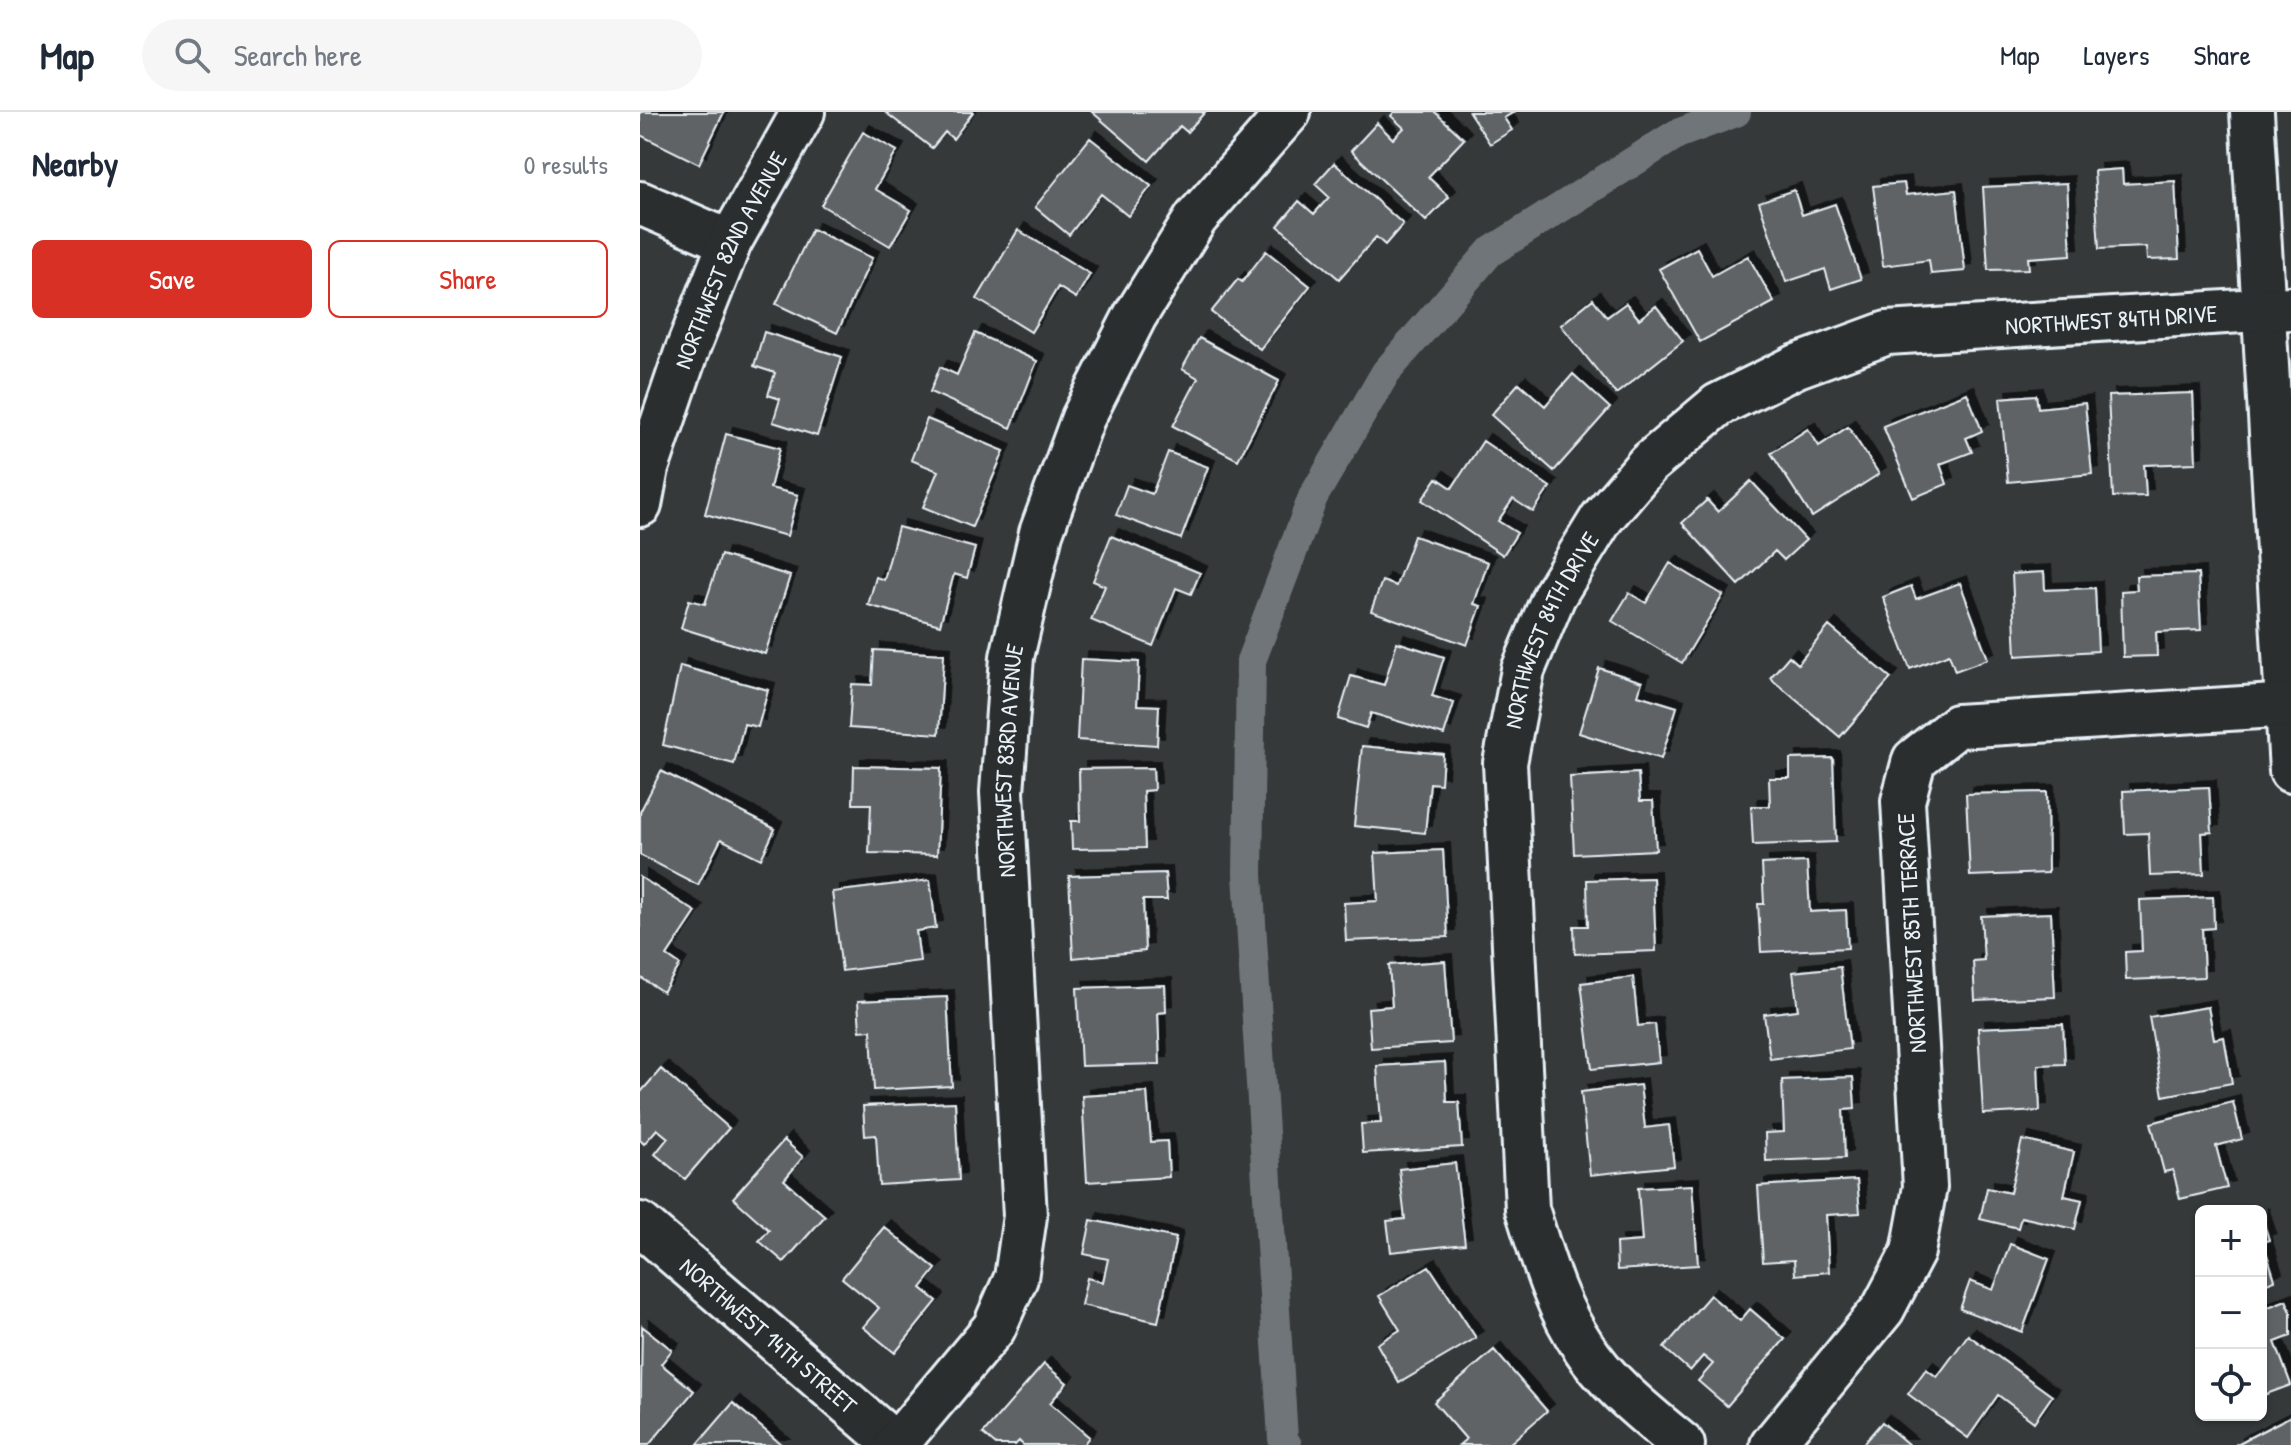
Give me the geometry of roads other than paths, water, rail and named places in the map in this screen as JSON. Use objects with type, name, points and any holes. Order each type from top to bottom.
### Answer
[{"type":"street","name":"NORTHWEST 82ND AVENUE","points":[[640,505],[647,468],[686,353],[730,242],[803,112]]},
{"type":"street","name":"NORTHWEST 83RD AVENUE","points":[[896,1445],[994,1328],[1016,1278],[1025,1216],[1002,792],[1012,657],[1041,533],[1083,418],[1135,316],[1196,218],[1289,112]]},
{"type":"street","points":[[2252,112],[2278,309],[2291,771]]},
{"type":"street","points":[[640,203],[730,242]]},
{"type":"street","name":"NORTHWEST 84TH DRIVE","points":[[1683,1445],[1629,1400],[1583,1346],[1548,1279],[1527,1209],[1505,763],[1523,670],[1554,596],[1602,518],[1648,464],[1718,405],[1797,366],[1887,333],[2278,309]]},
{"type":"street","name":"NORTHWEST 85TH TERRACE","points":[[1772,1445],[1883,1309],[1913,1252],[1925,1187],[1903,801],[1914,760],[1957,726],[2289,705]]},
{"type":"street","name":"NORTHWEST 14TH STREET","points":[[640,1224],[896,1445]]},
{"type":"waterway","points":[[1287,1445],[1283,1439],[1248,874],[1251,661],[1313,497],[1386,372],[1490,252],[1677,134],[1736,112]]}]
